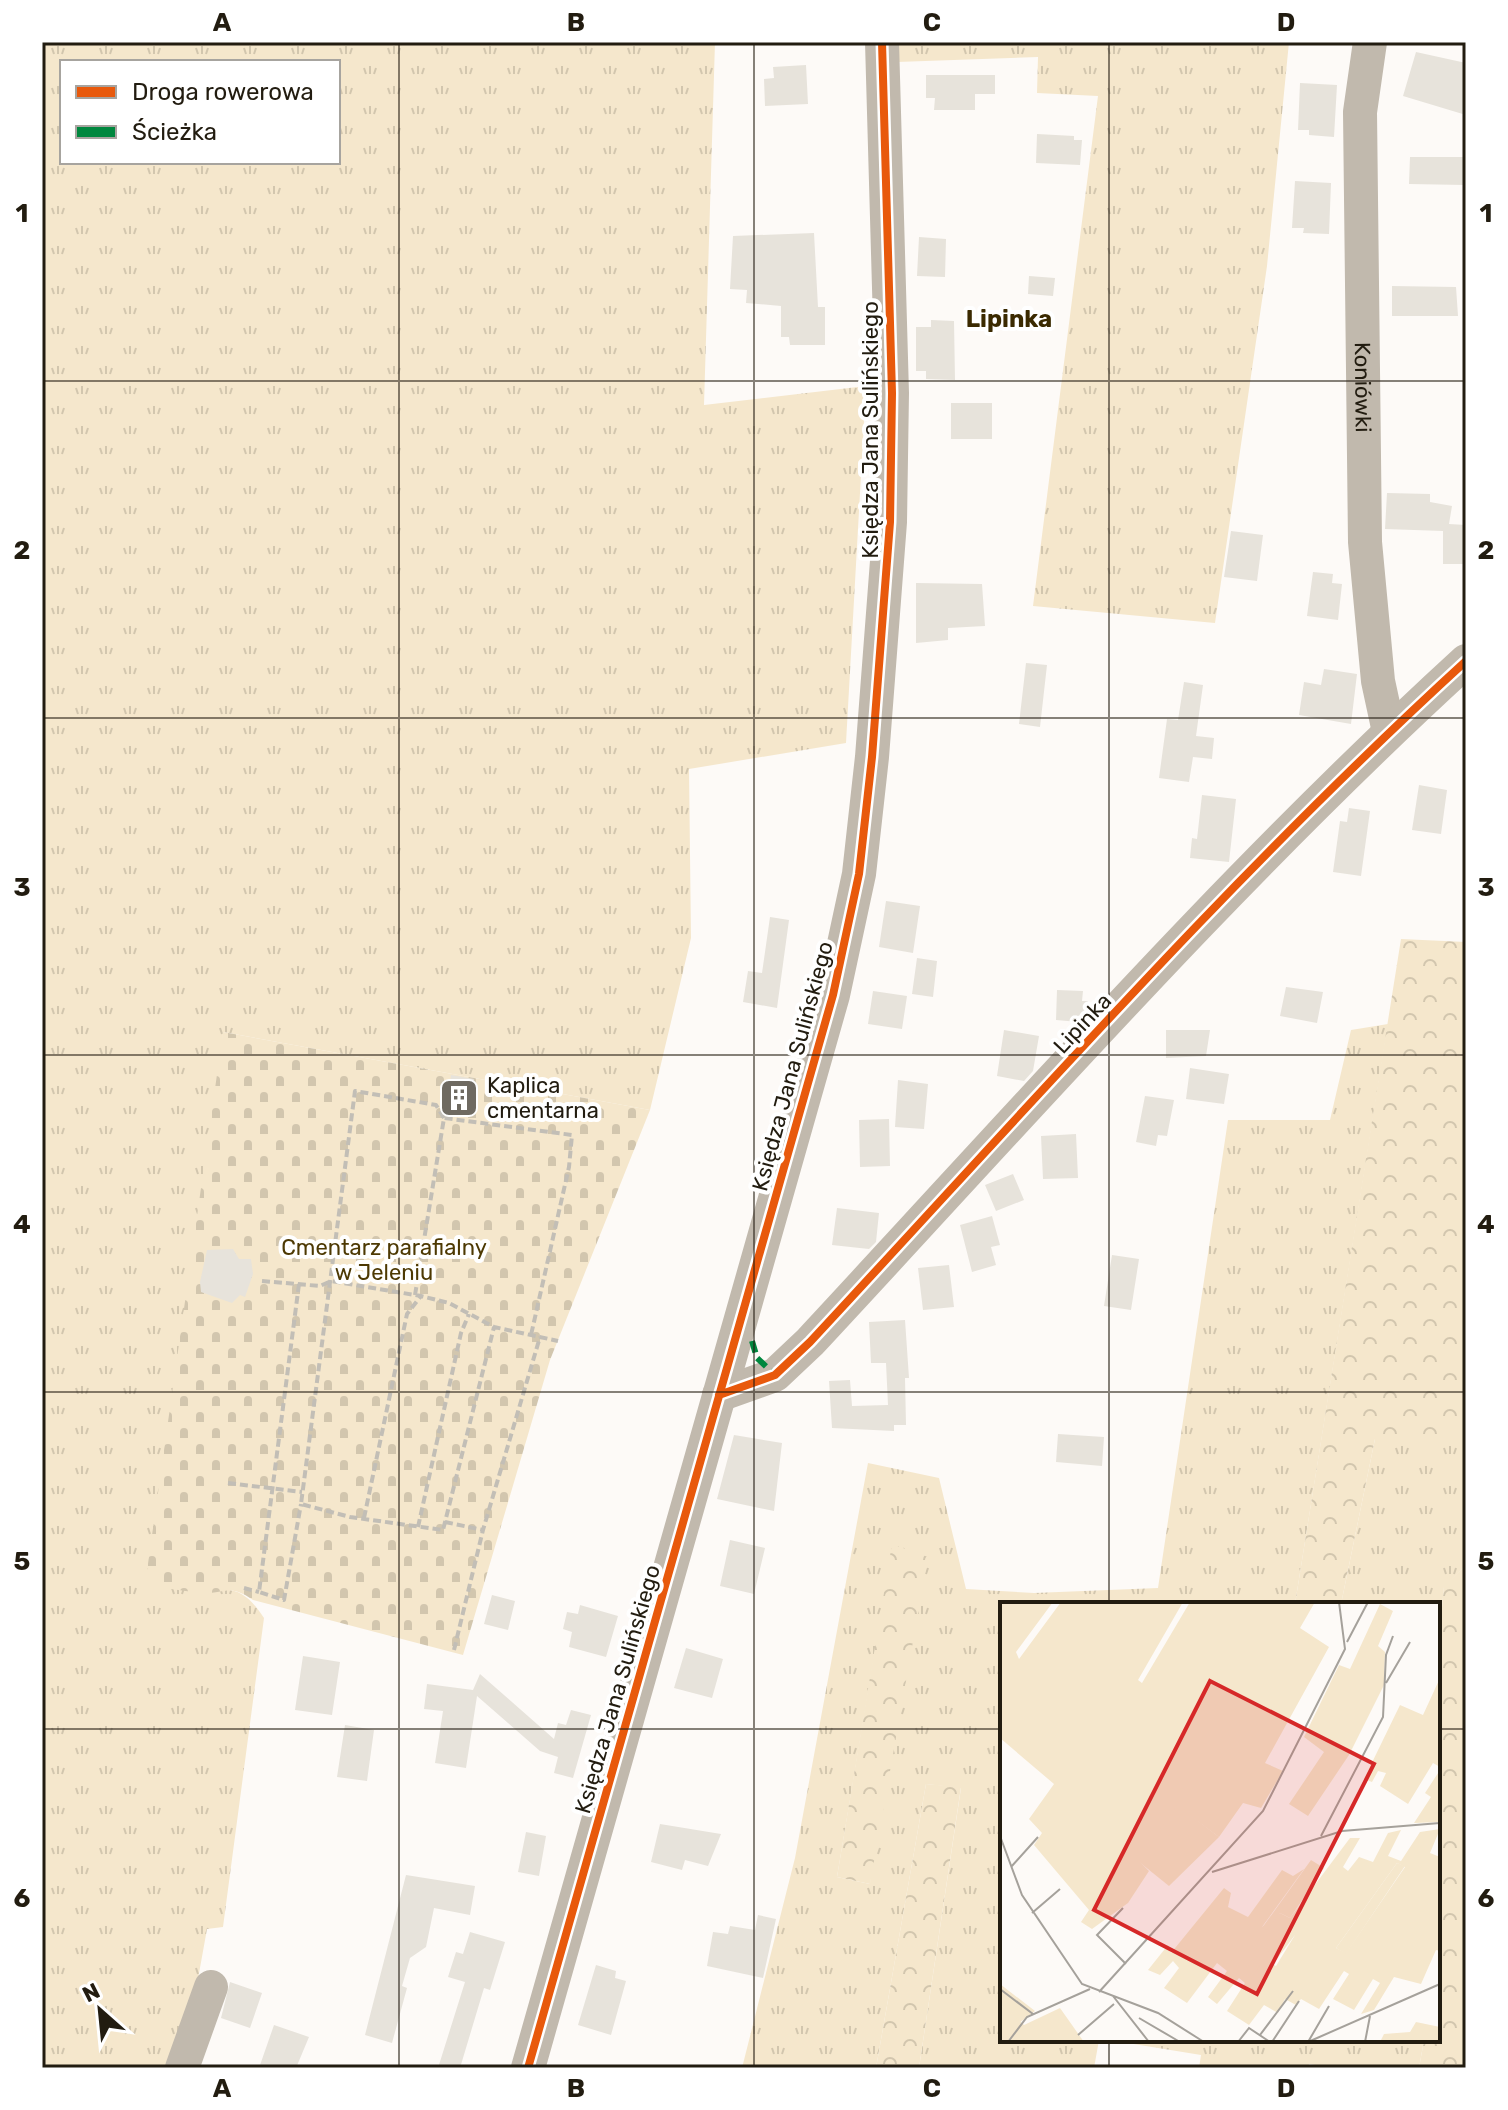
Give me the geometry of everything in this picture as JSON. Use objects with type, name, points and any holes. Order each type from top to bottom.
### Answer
[{"type":"street","name":"Księdza Jana Sulińskiego","points":[[528,2068],[833,995],[859,874],[872,757],[890,522],[892,393],[882,42]]},
{"type":"street","name":"Koniówki","points":[[1370,42],[1360,112],[1365,542],[1378,681],[1389,732]]},
{"type":"street","name":"Lipinka","points":[[719,1395],[775,1375],[810,1342],[1247,872],[1466,661]]},
{"type":"street","points":[[182,2068],[211,1987]]},
{"type":"path","points":[[244,1588],[284,1600],[301,1504],[355,1091],[436,1105],[444,1118],[418,1295],[407,1314],[364,1518]]},
{"type":"path","points":[[444,1118],[572,1135],[569,1167],[531,1335]]},
{"type":"path","points":[[262,1281],[320,1286],[331,1281],[418,1295],[449,1303],[494,1327],[558,1341]]},
{"type":"path","points":[[259,1592],[299,1284]]},
{"type":"path","points":[[418,1527],[461,1333],[469,1314]]},
{"type":"path","points":[[301,1504],[364,1518],[443,1530],[494,1327]]},
{"type":"path","points":[[454,1650],[483,1530],[540,1337]]},
{"type":"path","points":[[228,1483],[302,1492]]},
{"type":"path","points":[[445,1522],[483,1530]]},
{"type":"green space","points":[[42,42],[715,42],[704,405],[866,386],[846,743],[689,769],[691,938],[650,1110],[223,1032],[207,1593],[225,1590],[240,1593],[264,1618],[223,1927],[207,1929],[194,2001],[169,2068],[42,2068]]},
{"type":"green space","points":[[897,42],[1289,42],[1267,266],[1215,623],[1033,606],[1098,96],[1037,93],[1038,57],[897,62]]},
{"type":"green space","points":[[1401,939],[1466,942],[1464,1439],[1375,1439],[1341,1602],[1295,1602]]},
{"type":"green space","points":[[1388,1024],[1295,1602],[1000,1602],[1000,2042],[1099,2042],[1094,2068],[919,2068],[961,1788],[926,1784],[876,2068],[742,2068],[795,1858],[868,1463],[939,1478],[966,1589],[1034,1593],[1158,1588],[1228,1120],[1330,1120],[1351,1030]],"holes":[[[893,1544],[870,1884],[837,1877]]]},
{"type":"green space","name":"Cmentarz parafialny w Jeleniu","points":[[223,1032],[650,1110],[550,1360],[463,1655],[253,1600],[233,1591],[204,1593],[145,1585]]},
{"type":"green space","points":[[1466,1428],[1466,1565],[1444,1587],[1440,1629],[1440,1602],[1341,1602],[1375,1439],[1464,1439]]},
{"type":"green space","points":[[892,1544],[928,1557],[870,1884],[837,1877]]},
{"type":"green space","points":[[1466,1565],[1466,2068],[1419,2068],[1424,2042],[1440,2042],[1440,1629],[1444,1586]]},
{"type":"green space","points":[[926,1784],[961,1787],[919,2068],[876,2068]]},
{"type":"green space","points":[[1121,2042],[1424,2042],[1419,2068],[1333,2068],[1309,2064],[1308,2068],[1199,2068],[1201,2055]]},
{"type":"building","points":[[1416,52],[1466,63],[1466,115],[1403,96]]},
{"type":"building","points":[[806,65],[808,104],[765,106],[764,79],[774,78],[773,67]]},
{"type":"building","points":[[926,75],[995,75],[995,94],[975,94],[975,110],[934,110],[935,98],[926,98]]},
{"type":"building","points":[[1300,83],[1337,85],[1334,137],[1309,135],[1309,130],[1298,130]]},
{"type":"building","points":[[1037,134],[1074,136],[1074,140],[1082,140],[1080,165],[1036,163]]},
{"type":"building","points":[[1410,157],[1466,157],[1465,185],[1409,184]]},
{"type":"building","points":[[1295,181],[1331,183],[1329,234],[1303,233],[1304,228],[1292,228]]},
{"type":"building","points":[[814,233],[818,307],[825,307],[825,345],[790,345],[789,337],[781,337],[781,306],[746,303],[747,290],[730,289],[733,236]]},
{"type":"building","points":[[919,237],[946,239],[945,277],[917,276]]},
{"type":"building","points":[[1029,276],[1055,278],[1053,296],[1028,294]]},
{"type":"building","points":[[1392,286],[1456,287],[1458,316],[1392,316]]},
{"type":"building","points":[[931,320],[954,321],[955,380],[926,379],[926,371],[916,371],[916,327],[931,327]]},
{"type":"building","points":[[951,403],[992,403],[992,439],[951,439]]},
{"type":"building","points":[[1387,493],[1430,494],[1430,502],[1452,506],[1449,524],[1466,525],[1466,564],[1443,564],[1443,531],[1385,529]]},
{"type":"building","points":[[1231,531],[1263,535],[1257,581],[1224,577]]},
{"type":"building","points":[[1313,572],[1333,574],[1332,583],[1342,584],[1338,620],[1307,616]]},
{"type":"building","points":[[916,583],[982,584],[985,626],[948,628],[948,640],[916,643]]},
{"type":"building","points":[[1026,663],[1047,665],[1040,727],[1019,724]]},
{"type":"building","points":[[1324,669],[1357,674],[1351,724],[1299,715],[1304,682],[1321,685]]},
{"type":"building","points":[[1184,682],[1203,685],[1196,736],[1214,738],[1212,759],[1193,757],[1189,782],[1159,778],[1167,719],[1178,720]]},
{"type":"building","points":[[1419,785],[1447,790],[1441,834],[1412,830]]},
{"type":"building","points":[[1202,795],[1236,799],[1229,862],[1190,858],[1192,838],[1197,839]]},
{"type":"building","points":[[1349,808],[1370,811],[1361,876],[1333,872],[1340,821],[1347,822]]},
{"type":"building","points":[[886,901],[920,906],[913,953],[879,947]]},
{"type":"building","points":[[770,917],[789,920],[777,1008],[743,1002],[748,971],[762,973]]},
{"type":"building","points":[[917,958],[937,961],[933,997],[912,994]]},
{"type":"building","points":[[1286,987],[1323,992],[1317,1023],[1280,1016]]},
{"type":"building","points":[[1057,990],[1083,991],[1082,1001],[1088,1001],[1087,1013],[1079,1022],[1056,1020]]},
{"type":"building","points":[[873,991],[907,996],[902,1029],[868,1024]]},
{"type":"building","points":[[1004,1030],[1039,1036],[1033,1071],[1024,1081],[997,1076]]},
{"type":"building","points":[[1166,1030],[1210,1030],[1206,1056],[1166,1058]]},
{"type":"building","points":[[1190,1068],[1229,1074],[1224,1104],[1186,1099]]},
{"type":"building","name":"Kaplica cmentarna","points":[[451,1075],[474,1079],[467,1111],[446,1107]]},
{"type":"building","points":[[898,1080],[928,1084],[924,1129],[895,1127]]},
{"type":"building","points":[[1145,1096],[1174,1100],[1167,1136],[1158,1135],[1156,1146],[1136,1142]]},
{"type":"building","points":[[889,1119],[890,1166],[860,1167],[859,1120]]},
{"type":"building","points":[[1076,1134],[1078,1178],[1043,1179],[1041,1136]]},
{"type":"building","points":[[1013,1174],[1024,1200],[996,1211],[985,1185]]},
{"type":"building","points":[[837,1208],[879,1213],[876,1242],[869,1249],[832,1245]]},
{"type":"building","points":[[992,1216],[1000,1245],[991,1247],[996,1265],[972,1272],[960,1225]]},
{"type":"building","points":[[233,1249],[239,1259],[251,1259],[253,1274],[245,1297],[240,1295],[232,1303],[201,1292],[200,1282],[207,1250]]},
{"type":"building","points":[[1112,1255],[1139,1259],[1131,1310],[1104,1306]]},
{"type":"building","points":[[949,1265],[954,1307],[923,1310],[918,1268]]},
{"type":"building","points":[[905,1320],[909,1378],[905,1378],[906,1425],[894,1425],[894,1431],[832,1428],[829,1381],[850,1380],[852,1406],[888,1405],[886,1363],[871,1363],[869,1322]]},
{"type":"building","points":[[1058,1434],[1104,1437],[1102,1466],[1056,1462]]},
{"type":"building","points":[[734,1435],[782,1443],[774,1511],[717,1499]]},
{"type":"building","points":[[730,1540],[765,1548],[754,1594],[720,1586]]},
{"type":"building","points":[[492,1595],[515,1601],[508,1630],[484,1624]]},
{"type":"building","points":[[580,1605],[618,1616],[606,1657],[569,1647],[572,1632],[563,1629],[567,1612],[578,1614]]},
{"type":"building","points":[[686,1648],[723,1659],[712,1698],[674,1688]]},
{"type":"building","points":[[303,1656],[340,1662],[332,1715],[295,1710]]},
{"type":"building","points":[[480,1674],[554,1739],[558,1723],[566,1725],[571,1710],[591,1715],[573,1778],[554,1773],[558,1757],[540,1751],[477,1696],[466,1768],[435,1763],[443,1711],[424,1709],[427,1684],[473,1690]]},
{"type":"building","points":[[345,1725],[374,1730],[367,1781],[337,1777]]},
{"type":"building","points":[[660,1824],[721,1834],[708,1866],[685,1860],[682,1870],[651,1862]]},
{"type":"building","points":[[526,1832],[546,1836],[539,1876],[518,1872]]},
{"type":"building","points":[[406,1875],[475,1886],[470,1915],[434,1908],[426,1947],[410,1958],[402,1986],[407,1988],[392,2043],[365,2035]]},
{"type":"building","points":[[758,1915],[776,1919],[763,1978],[707,1966],[713,1932],[728,1934],[730,1926],[755,1930]]},
{"type":"building","points":[[470,1932],[505,1942],[490,1990],[484,1988],[460,2068],[438,2068],[465,1982],[448,1977],[456,1952],[463,1954]]},
{"type":"building","points":[[596,1965],[616,1971],[615,1978],[626,1981],[611,2035],[578,2025]]},
{"type":"building","points":[[230,1982],[262,1993],[250,2028],[221,2018]]},
{"type":"building","points":[[274,2025],[309,2037],[296,2068],[259,2068]]},
{"type":"marked path","points":[[752,1341],[757,1358],[775,1375]]},
{"type":"cycle path","points":[[528,2068],[833,995],[859,874],[872,757],[890,522],[892,393],[882,42]]},
{"type":"cycle path","points":[[719,1395],[775,1375],[810,1342],[1212,909],[1466,661]]},
{"type":"place","name":"Kaplica cmentarna","points":[[459,1098]]},
{"type":"district","name":"Lipinka","points":[[1009,319]]}]
